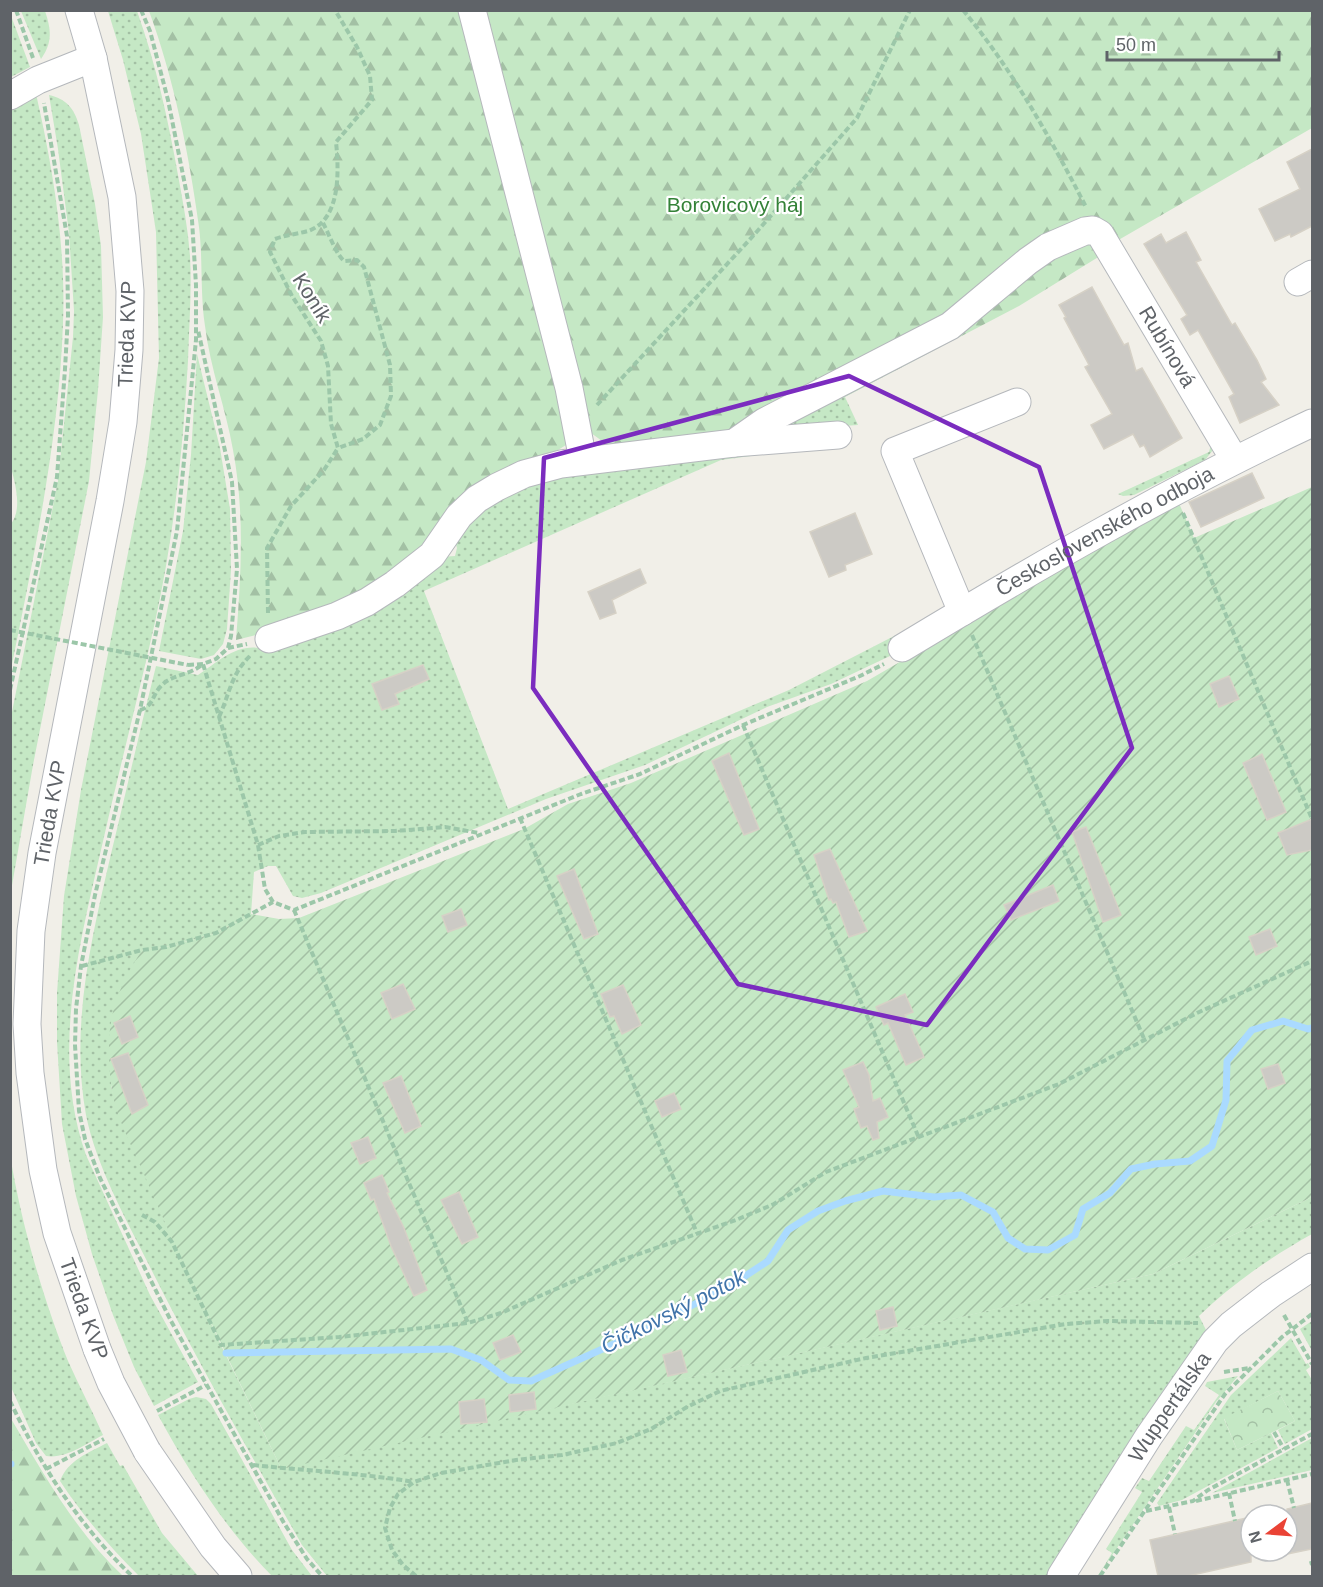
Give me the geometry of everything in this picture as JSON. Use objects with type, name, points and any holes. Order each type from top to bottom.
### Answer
[{"type":"street","name":"Trieda KVP","points":[[79,10],[93,58],[122,197],[130,291],[129,350],[123,422],[116,467],[42,853],[31,931],[27,1024],[30,1073],[43,1170],[57,1233],[111,1383],[147,1451],[213,1547],[238,1576]]},
{"type":"street","points":[[472,10],[569,387],[583,460]]},
{"type":"street","points":[[10,96],[38,80],[93,58]]},
{"type":"street","points":[[734,443],[764,422],[950,326],[1028,261],[1048,248],[1085,231],[1093,230],[1100,234]]},
{"type":"street","name":"Rubínová","points":[[1100,234],[1234,459]]},
{"type":"street","points":[[962,612],[895,451],[1017,402]]},
{"type":"street","name":"Československého odboja","points":[[902,648],[1174,491],[1234,459],[1312,423]]},
{"type":"street","points":[[269,639],[337,616],[376,596],[422,564],[440,545],[459,516],[487,493],[524,474],[583,460],[734,443],[838,435]]},
{"type":"street","name":"Wuppertálska","points":[[1061,1576],[1174,1398],[1205,1354],[1231,1324],[1312,1267]]},
{"type":"path","points":[[10,690],[57,477],[68,316],[66,236],[48,121],[34,59],[16,10]]},
{"type":"path","points":[[141,10],[150,31],[168,100],[192,220],[196,323],[177,531],[140,711],[95,895],[81,966],[75,1046],[79,1111],[85,1139],[100,1178],[171,1321],[290,1532],[307,1559],[322,1576]]},
{"type":"path","points":[[219,717],[232,679],[244,660],[269,639],[267,548],[291,506],[324,470],[338,448],[363,439],[380,425],[391,396],[390,365],[364,267],[357,260],[344,261],[339,256],[323,223],[333,204],[338,160],[336,142],[372,100],[370,76],[357,47],[335,10]]},
{"type":"path","points":[[576,428],[753,236],[857,118],[910,10]]},
{"type":"path","points":[[963,10],[980,31],[1050,138],[1100,234]]},
{"type":"path","name":"Koník","points":[[323,223],[308,231],[290,233],[275,239],[270,252],[292,296],[321,341],[328,366],[331,424],[338,448]]},
{"type":"path","points":[[140,711],[150,705],[159,687],[168,680],[190,674],[203,664],[216,659],[228,648],[231,636],[236,559],[232,482],[196,323]]},
{"type":"path","points":[[1174,491],[1312,819]]},
{"type":"path","points":[[962,612],[1145,1041]]},
{"type":"path","points":[[10,630],[188,665],[203,664]]},
{"type":"path","points":[[203,664],[258,845],[265,889],[273,902],[294,910],[389,873],[481,833],[640,774],[743,725],[860,676],[887,663],[902,648]]},
{"type":"path","points":[[743,725],[919,1137]]},
{"type":"path","points":[[520,818],[697,1233]]},
{"type":"path","points":[[258,845],[279,836],[305,832],[395,831],[445,827],[481,833]]},
{"type":"path","points":[[81,966],[216,933],[273,902]]},
{"type":"path","points":[[294,910],[468,1323]]},
{"type":"path","points":[[142,1215],[155,1222],[172,1242],[221,1345],[339,1337],[468,1323],[501,1313],[622,1260],[736,1220],[774,1204],[826,1172],[1059,1084],[1197,1013],[1312,961]]},
{"type":"path","points":[[1271,1294],[1312,1364]]},
{"type":"path","points":[[1100,1576],[1225,1394],[1292,1329],[1312,1314]]},
{"type":"path","points":[[416,1576],[403,1565],[392,1550],[385,1528],[390,1508],[398,1494],[414,1482],[441,1473],[468,1467],[561,1455],[617,1443],[651,1429],[687,1407],[720,1391],[866,1358],[1066,1324],[1108,1321],[1231,1324]]},
{"type":"path","points":[[156,1411],[206,1385]]},
{"type":"path","points":[[10,1401],[46,1469],[76,1515],[132,1576]]},
{"type":"path","points":[[1274,1432],[1284,1449]]},
{"type":"path","points":[[1193,1501],[1312,1434]]},
{"type":"path","points":[[46,1469],[104,1439]]},
{"type":"path","points":[[252,1465],[366,1474],[414,1482]]},
{"type":"path","points":[[1145,1512],[1312,1474]]},
{"type":"path","points":[[1287,1480],[1293,1503]]},
{"type":"path","points":[[1229,1493],[1235,1521]]},
{"type":"path","points":[[1169,1507],[1175,1534]]},
{"type":"highlighted area","points":[[849,376],[1039,467],[1132,748],[927,1025],[738,984],[533,688],[544,458]]},
{"type":"green space","points":[[21,11],[45,11],[50,35],[48,47],[41,59]]},
{"type":"green space","points":[[108,11],[137,11],[144,31],[161,92],[174,154],[187,226],[191,269],[183,427],[177,492],[167,557],[155,622],[84,926],[72,1002],[69,1041],[70,1080],[76,1118],[86,1155],[150,1295],[198,1382],[154,1406],[134,1367],[113,1315],[92,1254],[76,1196],[62,1124],[57,1042],[57,993],[64,896],[81,790],[146,462],[159,358],[156,232],[141,134]]},
{"type":"green space","points":[[149,11],[462,11],[567,430],[566,445],[518,466],[443,527],[384,584],[260,634],[236,640],[241,545],[237,474],[230,435],[207,342],[203,314],[199,227],[185,145],[166,63]]},
{"type":"green space","name":"Borovicový háj","points":[[483,11],[1312,11],[1312,128],[1115,242],[1103,228],[953,315],[734,428],[717,433],[609,446],[591,433]]},
{"type":"green space","points":[[10,13],[30,67],[11,77],[10,77]]},
{"type":"green space","points":[[36,94],[57,208],[62,266],[63,323],[61,367],[51,454],[37,540],[11,669],[10,525],[17,503],[10,463],[10,108]]},
{"type":"green space","points":[[49,95],[68,105],[79,125],[101,246],[103,317],[89,481],[33,765],[11,891],[11,717],[58,481],[73,337],[74,311],[69,233]]},
{"type":"green space","points":[[1084,236],[1100,256],[1019,306],[845,397],[837,393]]},
{"type":"green space","points":[[197,354],[220,448],[230,509],[231,570],[227,629],[223,644],[214,655],[201,659],[159,651],[183,531],[191,455]]},
{"type":"green space","points":[[837,393],[845,397],[858,425],[766,431]]},
{"type":"green space","points":[[1212,441],[1213,450],[1205,460],[1134,495],[1118,494],[1209,452]]},
{"type":"green space","points":[[842,444],[721,460],[424,591],[508,809],[789,690],[896,635],[892,640],[893,652],[890,656],[831,684],[767,707],[645,765],[546,799],[321,893],[302,898],[293,896],[276,866],[268,866],[254,872],[251,914],[216,933],[166,947],[142,950],[111,1087],[120,1116],[163,1217],[221,1345],[280,1466],[287,1467],[1153,1274],[1312,1197],[1312,1234],[1253,1271],[1199,1316],[1208,1334],[1165,1388],[1048,1576],[327,1576],[302,1545],[168,1302],[122,1212],[97,1154],[86,1115],[80,1049],[90,951],[156,666],[198,675],[237,650],[264,649],[440,557],[455,556],[457,548],[453,535],[500,494],[552,475]]},
{"type":"green space","points":[[1312,487],[1312,1197],[1153,1274],[286,1468],[280,1466],[180,1257],[127,1135],[113,1096],[109,1064],[110,1029],[123,983],[142,950],[166,947],[216,933],[251,914],[279,919],[299,918],[524,829],[568,804],[631,783],[867,681],[1178,501],[1194,538]]},
{"type":"green space","points":[[10,1154],[26,1232],[50,1312],[68,1361],[103,1435],[76,1450],[61,1455],[46,1456],[36,1443],[11,1387]]},
{"type":"green space","points":[[1312,1321],[1312,1351],[1300,1329]]},
{"type":"green space","points":[[1291,1338],[1310,1367],[1306,1370],[1312,1380],[1312,1429],[1285,1444],[1278,1430],[1295,1421],[1278,1391],[1224,1419],[1237,1450],[1271,1433],[1278,1448],[1182,1500],[1159,1506],[1157,1503],[1231,1395]]},
{"type":"green space","points":[[1238,1376],[1216,1402],[1098,1576],[1112,1553],[1106,1549],[1142,1492],[1135,1488],[1142,1478],[1149,1481],[1186,1426],[1194,1430],[1219,1395],[1205,1386],[1207,1382]]},
{"type":"green space","points":[[1278,1391],[1295,1421],[1237,1450],[1224,1418]]},
{"type":"green space","points":[[196,1397],[206,1399],[211,1404],[292,1550],[312,1576],[272,1576],[224,1520],[196,1479],[158,1415]]},
{"type":"green space","points":[[10,1417],[75,1521],[123,1576],[11,1576]]},
{"type":"green space","points":[[1312,1438],[1312,1470],[1212,1493]]},
{"type":"green space","points":[[107,1443],[120,1466],[123,1465],[162,1533],[198,1576],[139,1576],[97,1531],[60,1481],[73,1462]]},
{"type":"building","points":[[1312,149],[1312,226],[1291,237],[1290,234],[1275,241],[1259,209],[1300,189],[1287,162]]},
{"type":"building","points":[[1186,232],[1201,260],[1196,262],[1232,325],[1235,323],[1257,360],[1266,379],[1261,382],[1279,405],[1240,423],[1229,397],[1234,394],[1198,330],[1190,335],[1181,319],[1187,315],[1144,244],[1161,234],[1166,243]]},
{"type":"building","points":[[1092,287],[1124,345],[1128,343],[1136,371],[1142,368],[1182,438],[1150,457],[1144,445],[1140,447],[1133,434],[1104,449],[1091,425],[1112,414],[1085,367],[1089,365],[1059,305]]},
{"type":"building","points":[[1252,473],[1264,498],[1201,527],[1189,502]]},
{"type":"building","points":[[855,513],[872,554],[845,565],[846,570],[829,577],[810,532]]},
{"type":"building","points":[[640,569],[646,583],[612,600],[616,613],[600,619],[588,592]]},
{"type":"building","points":[[423,665],[429,679],[395,694],[399,704],[382,710],[372,684]]},
{"type":"building","points":[[1229,676],[1239,699],[1219,707],[1210,684]]},
{"type":"building","points":[[729,753],[759,829],[744,835],[712,761]]},
{"type":"building","points":[[1262,754],[1286,812],[1267,820],[1243,763]]},
{"type":"building","points":[[1312,819],[1312,850],[1287,855],[1278,833]]},
{"type":"building","points":[[1086,827],[1121,915],[1103,922],[1072,832]]},
{"type":"building","points":[[830,849],[867,931],[849,937],[836,902],[829,900],[814,855]]},
{"type":"building","points":[[574,869],[598,934],[584,939],[557,876]]},
{"type":"building","points":[[1053,885],[1059,901],[1011,920],[1004,905]]},
{"type":"building","points":[[461,909],[467,925],[448,932],[442,916]]},
{"type":"building","points":[[1270,929],[1277,946],[1256,955],[1249,937]]},
{"type":"building","points":[[403,984],[415,1009],[392,1019],[381,993]]},
{"type":"building","points":[[623,985],[641,1025],[622,1034],[614,1016],[610,1017],[601,994]]},
{"type":"building","points":[[905,994],[913,1012],[905,1015],[924,1057],[906,1065],[888,1023],[884,1025],[876,1007]]},
{"type":"building","points":[[130,1016],[138,1037],[122,1044],[114,1023]]},
{"type":"building","points":[[128,1053],[148,1105],[132,1114],[111,1059]]},
{"type":"building","points":[[863,1062],[869,1075],[873,1101],[880,1098],[888,1117],[877,1122],[879,1138],[873,1140],[867,1126],[861,1128],[854,1109],[859,1107],[843,1070]]},
{"type":"building","points":[[1278,1064],[1285,1083],[1268,1089],[1261,1069]]},
{"type":"building","points":[[401,1076],[421,1126],[405,1133],[383,1083]]},
{"type":"building","points":[[674,1093],[681,1109],[662,1117],[655,1101]]},
{"type":"building","points":[[368,1137],[376,1158],[360,1164],[351,1143]]},
{"type":"building","points":[[382,1175],[389,1192],[387,1193],[404,1228],[427,1290],[414,1296],[391,1246],[374,1199],[371,1200],[364,1183]]},
{"type":"building","points":[[459,1192],[478,1237],[462,1244],[441,1200]]},
{"type":"building","points":[[893,1307],[897,1326],[880,1330],[876,1311]]},
{"type":"building","points":[[513,1335],[521,1352],[500,1360],[493,1343]]},
{"type":"building","points":[[681,1350],[687,1372],[668,1376],[663,1355]]},
{"type":"building","points":[[534,1392],[536,1409],[510,1412],[509,1395]]},
{"type":"building","points":[[484,1399],[487,1422],[461,1424],[459,1402]]},
{"type":"building","points":[[1312,1503],[1312,1549],[1299,1552],[1299,1506]]},
{"type":"building","points":[[1239,1520],[1239,1563],[1246,1563],[1188,1576],[1158,1576],[1150,1540]]},
{"type":"waterway","name":"Čičkovský potok","points":[[226,1353],[451,1349],[481,1360],[509,1380],[531,1381],[645,1330],[733,1284],[768,1261],[788,1230],[818,1211],[883,1191],[934,1197],[961,1195],[993,1212],[1008,1238],[1025,1249],[1048,1250],[1075,1235],[1083,1209],[1110,1193],[1131,1169],[1190,1161],[1212,1146],[1226,1100],[1227,1061],[1252,1030],[1283,1021],[1308,1029],[1312,1028]]}]
